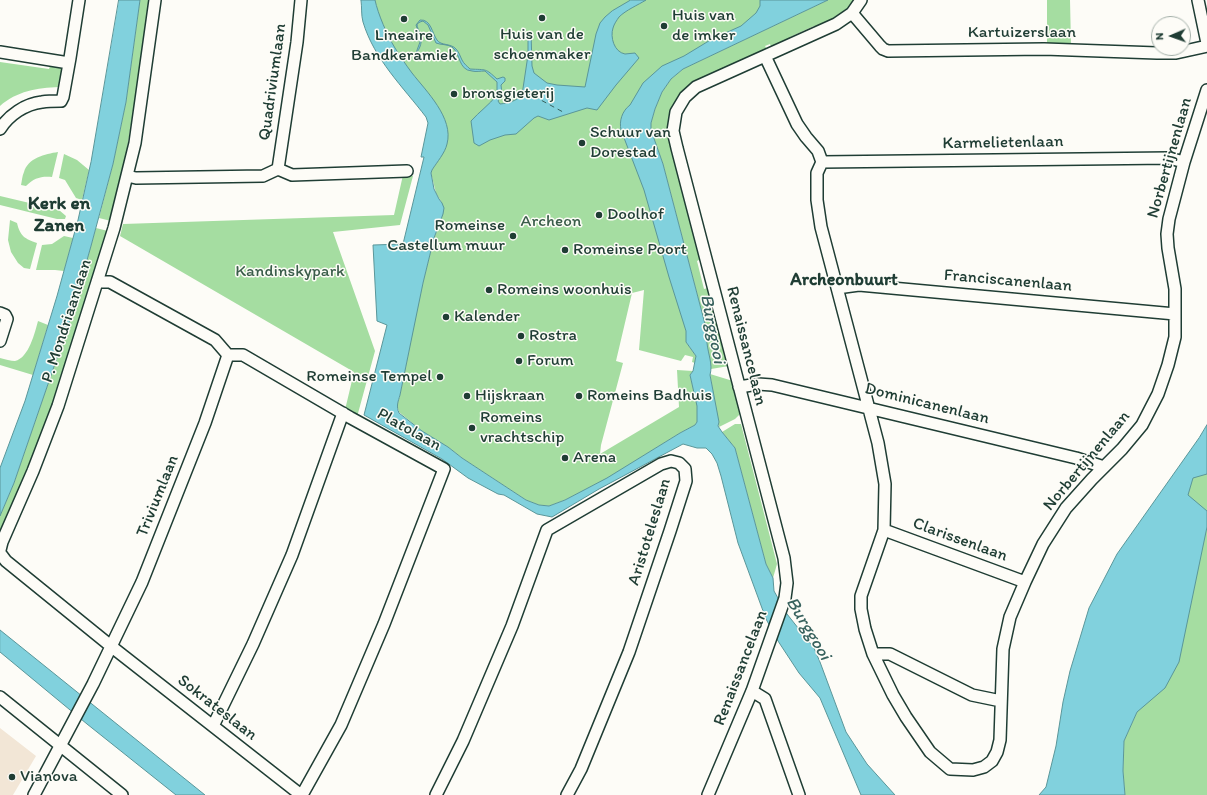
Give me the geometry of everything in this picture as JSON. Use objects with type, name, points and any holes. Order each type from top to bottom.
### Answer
[{"type":"street","points":[[0,130],[4,123],[12,115],[22,108],[32,104],[61,100],[63,97],[78,0]]},
{"type":"street","name":"P. Mondriaanlaan","points":[[0,550],[58,406],[114,228],[135,143],[155,0]]},
{"type":"street","name":"Quadriviumlaan","points":[[278,169],[297,42],[301,0]]},
{"type":"street","name":"Renaissancelaan","points":[[708,795],[752,692],[785,598],[787,583],[784,558],[677,148],[673,131],[676,112],[685,97],[696,87],[836,24],[852,14],[861,0]]},
{"type":"street","points":[[1198,0],[1207,45]]},
{"type":"street","name":"Kartuizerslaan","points":[[852,14],[883,49],[888,50],[1044,49],[1176,53],[1207,45]]},
{"type":"street","points":[[0,52],[69,63]]},
{"type":"street","points":[[765,56],[797,124],[818,151],[822,162]]},
{"type":"street","name":"Norbertijnenlaan","points":[[822,162],[817,173],[816,200],[821,227],[870,408],[885,484],[884,530],[861,596],[865,629],[873,654],[893,695],[930,752],[950,769],[973,770],[984,767],[992,761],[997,752],[1000,740],[1003,649],[1010,617],[1043,544],[1066,508],[1122,449],[1142,425],[1158,394],[1168,365],[1175,337],[1175,289],[1167,234],[1169,219],[1184,162],[1207,90]]},
{"type":"street","name":"Karmelietenlaan","points":[[822,162],[1169,158],[1184,162]]},
{"type":"street","points":[[127,176],[136,178],[263,176],[278,169],[292,175],[406,171]]},
{"type":"street","points":[[98,282],[110,282],[215,340],[228,355],[242,355],[342,413],[292,555],[253,644],[213,726]]},
{"type":"street","name":"Franciscanenlaan","points":[[837,288],[859,285],[1175,314]]},
{"type":"street","points":[[0,341],[3,316]]},
{"type":"street","name":"Triviumlaan","points":[[34,795],[112,647],[142,582],[205,423],[228,355]]},
{"type":"street","name":"Dominicanenlaan","points":[[739,387],[758,384],[772,385],[1076,458],[1104,467]]},
{"type":"street","name":"Platolaan","points":[[301,795],[341,724],[384,624],[444,469],[342,413]]},
{"type":"street","name":"Aristoteleslaan","points":[[436,795],[463,741],[512,626],[547,530],[661,464],[671,461],[679,463],[685,469],[686,480],[670,531],[629,652],[581,769],[567,795]]},
{"type":"street","name":"Clarissenlaan","points":[[884,530],[1025,582]]},
{"type":"street","points":[[0,553],[6,561],[112,647]]},
{"type":"street","name":"Sokrateslaan","points":[[112,647],[301,795]]},
{"type":"street","points":[[873,654],[890,654],[972,695],[1001,701]]},
{"type":"street","points":[[752,692],[765,699],[799,795]]},
{"type":"street","points":[[0,697],[122,795]]},
{"type":"shaded area","name":"Vianova","points":[[0,728],[36,756],[13,795],[0,795]]},
{"type":"green space","points":[[140,0],[151,0],[123,173],[111,221],[99,218],[113,164],[126,102]]},
{"type":"green space","name":"Archeon","points":[[370,0],[821,0],[671,68],[640,96],[686,331],[686,342],[696,356],[695,363],[692,362],[693,357],[685,355],[681,361],[639,350],[644,290],[632,293],[616,361],[623,363],[601,445],[600,454],[679,407],[677,370],[693,371],[690,375],[698,406],[697,422],[695,425],[608,478],[565,500],[549,506],[539,505],[526,500],[422,431],[399,412],[397,405],[417,307],[434,238],[439,226],[442,203],[436,193],[431,173],[440,157],[438,125],[396,69]]},
{"type":"green space","points":[[828,0],[856,0],[837,16],[816,28],[814,26],[790,37],[791,40],[772,49],[770,44],[765,46],[768,51],[734,66],[733,64],[707,75],[707,78],[673,108],[701,259],[697,261],[704,289],[708,288],[729,366],[711,369],[706,342],[707,334],[705,324],[663,164],[651,130],[651,123],[655,109],[662,92],[671,79],[683,69]]},
{"type":"green space","points":[[1047,0],[1070,0],[1071,45],[1047,45]]},
{"type":"green space","points":[[0,62],[49,69],[50,66],[61,68],[62,71],[59,87],[28,91],[13,97],[0,106]]},
{"type":"green space","points":[[58,152],[52,177],[41,177],[35,179],[26,186],[21,185],[23,174],[29,163],[48,154]]},
{"type":"green space","points":[[64,154],[77,160],[89,170],[82,200],[76,198],[65,180],[59,178]]},
{"type":"green space","name":"Kandinskypark","points":[[403,175],[413,176],[400,225],[333,232],[375,351],[357,417],[345,410],[354,372],[120,236],[123,224],[394,215]]},
{"type":"green space","points":[[0,196],[59,210],[66,216],[65,219],[57,219],[0,205]]},
{"type":"green space","points":[[10,220],[17,223],[21,234],[29,240],[37,243],[30,269],[24,268],[18,263],[11,252],[8,240]]},
{"type":"green space","points":[[96,228],[108,231],[59,389],[24,482],[0,537],[0,516],[14,483],[70,320]]},
{"type":"green space","points":[[64,236],[73,238],[64,271],[36,270],[42,245],[52,244]]},
{"type":"green space","points":[[38,321],[48,325],[33,375],[0,365],[0,358],[15,361],[24,355],[31,344]]},
{"type":"green space","points":[[710,374],[733,381],[741,413],[735,419],[719,427]]},
{"type":"green space","points":[[735,424],[741,424],[777,564],[773,578],[766,564],[735,448],[722,432]]},
{"type":"green space","points":[[1207,472],[1207,514],[1186,495],[1192,477]]},
{"type":"green space","points":[[1207,517],[1207,795],[1125,795],[1123,771],[1124,741],[1137,712]]},
{"type":"water","points":[[119,0],[140,0],[126,102],[113,164],[70,320],[14,483],[0,516],[0,468],[25,401],[57,296],[78,220],[91,162]]},
{"type":"water","points":[[361,0],[375,0],[376,6],[392,43],[443,115],[448,134],[445,151],[431,173],[434,189],[444,208],[434,238],[423,283],[398,404],[399,413],[422,431],[526,500],[539,505],[549,506],[565,500],[607,478],[695,425],[697,422],[697,406],[690,375],[693,371],[696,356],[686,342],[686,331],[644,190],[620,127],[623,113],[630,105],[643,83],[662,66],[684,56],[712,39],[741,26],[756,13],[760,6],[760,0],[828,0],[683,69],[671,79],[662,92],[655,109],[651,123],[651,130],[663,164],[705,324],[711,363],[710,375],[719,422],[718,426],[735,448],[766,564],[773,578],[774,591],[787,614],[814,648],[846,732],[867,764],[895,795],[861,795],[820,698],[799,673],[778,641],[766,619],[738,543],[717,463],[712,454],[706,448],[697,448],[683,444],[599,489],[552,517],[537,514],[504,495],[498,494],[468,478],[442,459],[364,415],[387,325],[377,321],[373,245],[403,244],[424,157],[421,157],[428,123],[426,117],[390,72],[374,48],[363,22]]},
{"type":"water","points":[[631,0],[646,0],[622,14],[613,28],[612,36],[614,44],[618,50],[625,54],[635,53],[639,58],[597,110],[587,108],[549,120],[538,116],[516,134],[505,135],[490,140],[479,146],[474,143],[471,121],[497,95],[497,82],[485,71],[467,70],[464,68],[455,50],[448,45],[454,47],[458,51],[464,63],[470,69],[485,70],[497,79],[503,77],[505,78],[505,81],[501,85],[502,94],[498,101],[500,104],[515,100],[522,95],[528,55],[528,32],[531,32],[532,66],[534,73],[547,83],[585,87],[596,34],[600,23],[612,11]]},
{"type":"water","points":[[420,20],[424,20],[429,24],[439,42],[447,45],[436,43],[428,25],[423,21],[420,22],[417,24],[417,27],[421,37],[421,42],[416,53],[420,42],[416,25]]},
{"type":"water","points":[[1207,425],[1207,474],[1193,478],[1188,495],[1207,511],[1207,527],[1179,662],[1165,688],[1137,712],[1124,741],[1123,771],[1125,795],[1039,795],[1046,787],[1056,746],[1070,671],[1089,608],[1117,554]]},
{"type":"water","points":[[0,630],[205,795],[176,795],[87,724],[0,652]]},
{"type":"ferry route","points":[[526,92],[563,112]]},
{"type":"place","name":"Huis van de schoenmaker","points":[[542,18]]},
{"type":"place","name":"Lineaire Bandkeramiek","points":[[404,19]]},
{"type":"place","name":"Huis van de imker","points":[[664,26]]},
{"type":"place","name":"bronsgieterij","points":[[454,94]]},
{"type":"place","name":"Schuur van Dorestad","points":[[582,143]]},
{"type":"place","name":"Doolhof","points":[[599,215]]},
{"type":"place","name":"Romeinse Castellum muur","points":[[513,236]]},
{"type":"place","name":"Romeinse Poort","points":[[565,250]]},
{"type":"place","name":"Romeins woonhuis","points":[[489,290]]},
{"type":"place","name":"Kalender","points":[[446,317]]},
{"type":"place","name":"Rostra","points":[[521,336]]},
{"type":"place","name":"Forum","points":[[519,361]]},
{"type":"place","name":"Romeinse Tempel","points":[[440,377]]},
{"type":"place","name":"Hijskraan","points":[[467,396]]},
{"type":"place","name":"Romeins Badhuis","points":[[579,396]]},
{"type":"place","name":"Romeins vrachtschip","points":[[472,428]]},
{"type":"place","name":"Arena","points":[[565,458]]},
{"type":"place","name":"Vianova","points":[[12,777]]},
{"type":"district","name":"Kerk en Zanen","points":[[59,215]]},
{"type":"district","name":"Archeonbuurt","points":[[844,280]]},
{"type":"water label","name":"Burggooi","points":[[712,329]]},
{"type":"water label","name":"Burggooi","points":[[808,629]]}]
